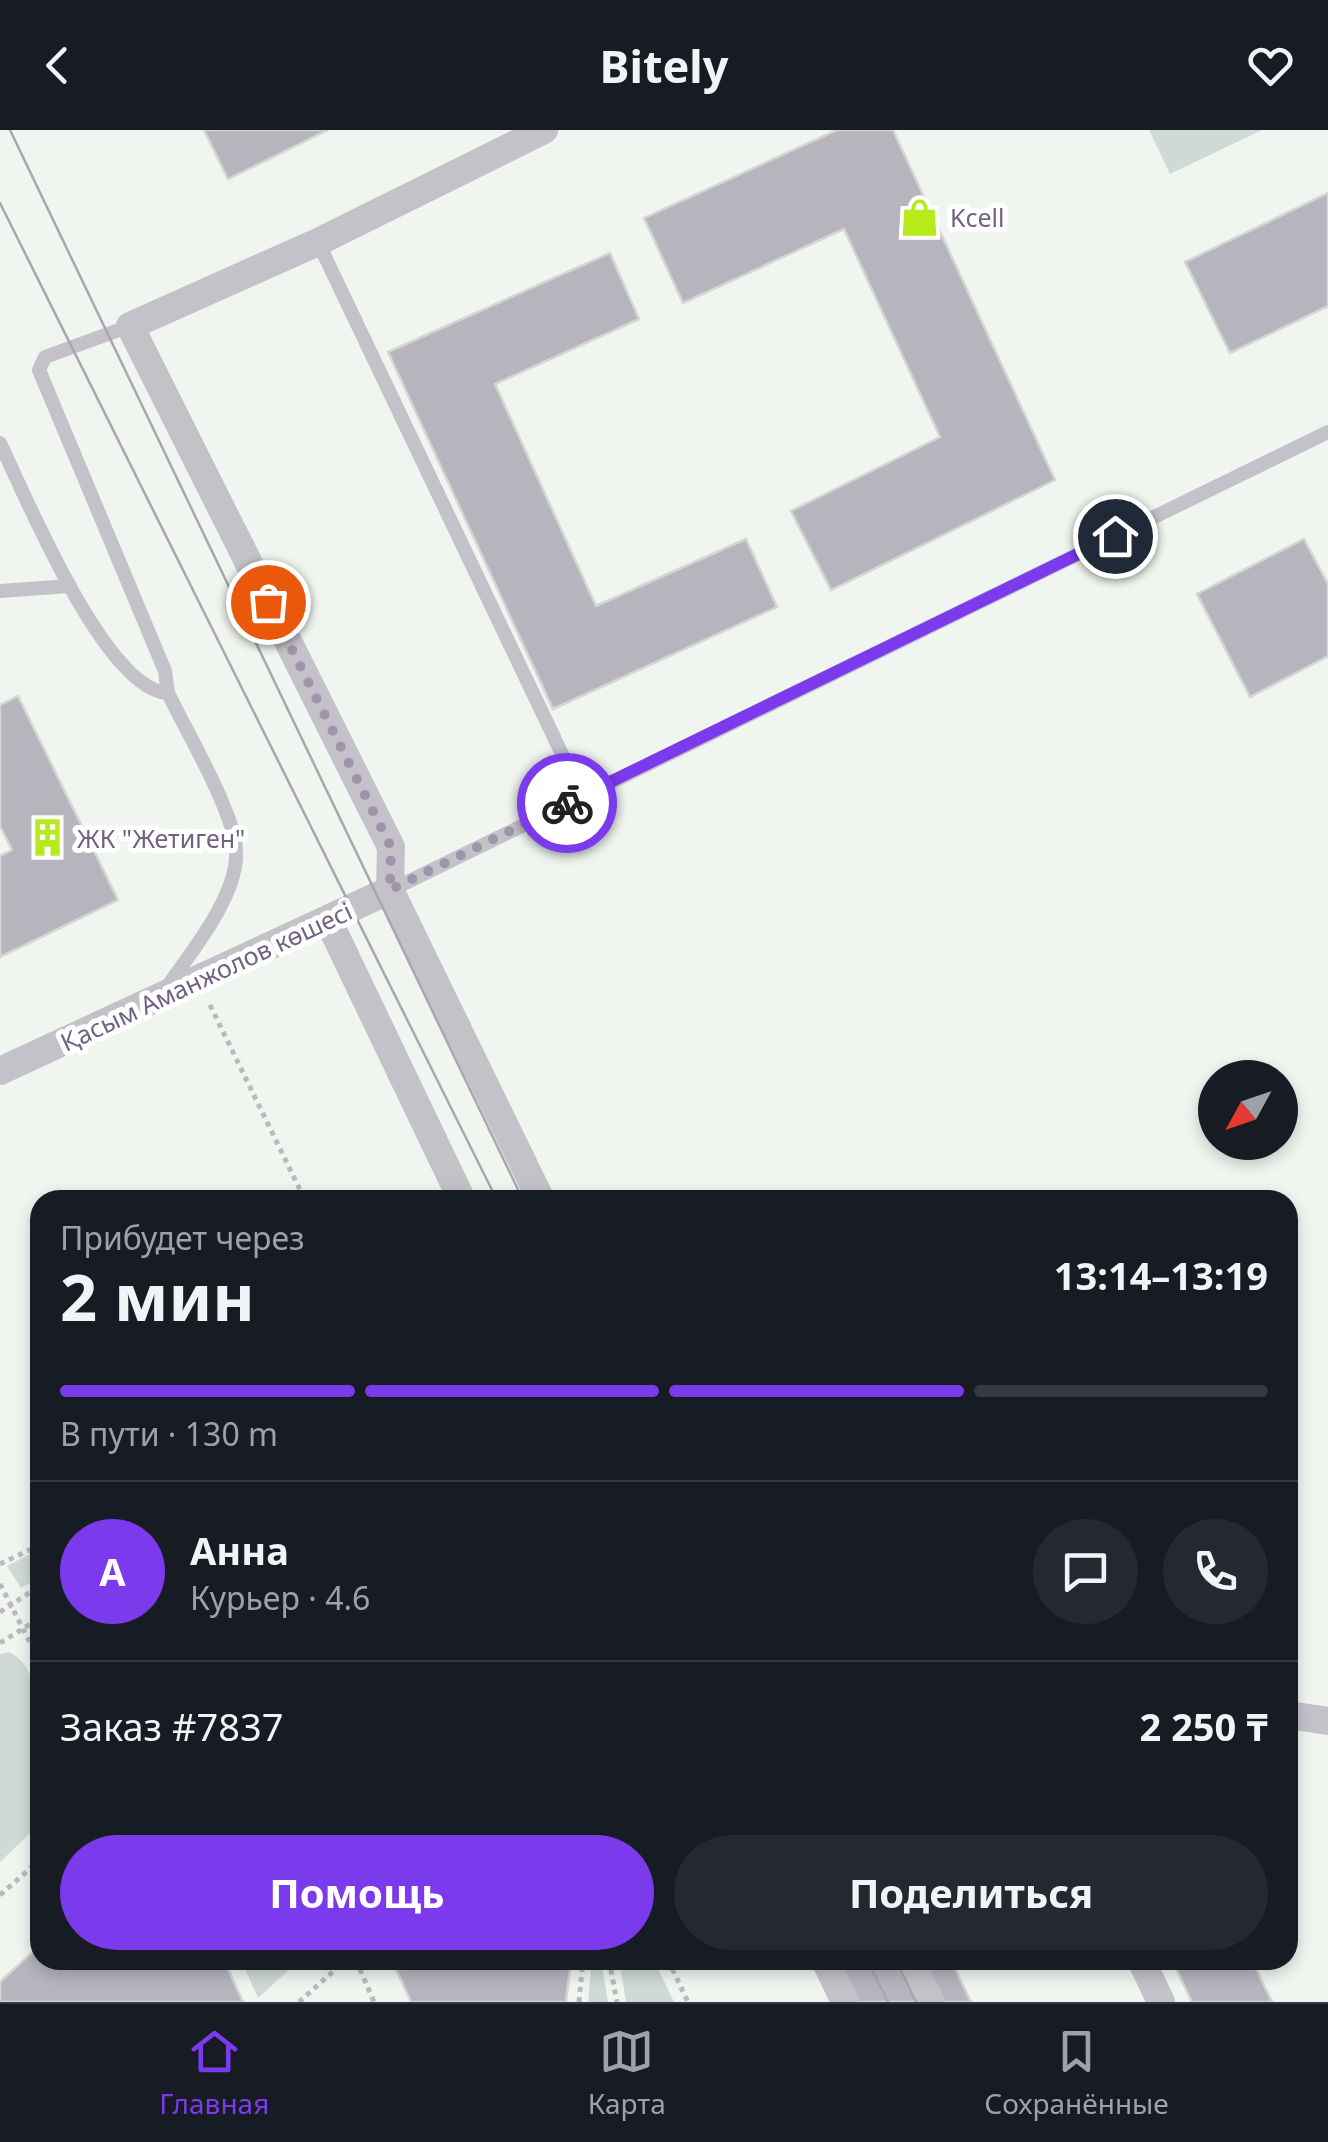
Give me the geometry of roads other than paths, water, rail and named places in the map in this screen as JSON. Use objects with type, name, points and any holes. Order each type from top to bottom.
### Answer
[{"type":"street","points":[[535,1190],[390,890],[391,847],[130,326],[318,242],[544,130]]},
{"type":"street","name":"Қасым Аманжолов көшесі","points":[[0,1072],[390,890]]},
{"type":"street","points":[[328,920],[457,1190]]},
{"type":"street","points":[[1298,1716],[1328,1720]]},
{"type":"street","points":[[830,1970],[845,2002]]},
{"type":"street","points":[[915,1970],[931,2002]]},
{"type":"street","points":[[1146,1970],[1161,2002]]},
{"type":"lane","points":[[318,242],[582,796]]},
{"type":"lane","points":[[130,326],[45,357],[39,370],[165,671],[168,693],[222,808],[236,851],[220,909],[161,996]]},
{"type":"lane","name":"Қасым Аманжолов көшесі","points":[[390,890],[1328,432]]},
{"type":"lane","points":[[0,443],[92,627],[140,683],[168,693]]},
{"type":"lane","points":[[0,591],[70,586]]},
{"type":"tram line","points":[[10,130],[518,1190]]},
{"type":"tram line","points":[[0,203],[492,1190]]},
{"type":"tram line","points":[[872,1970],[888,2002]]},
{"type":"tram line","points":[[901,1970],[916,2002]]},
{"type":"place","name":"Kcell","points":[[920,217]]},
{"type":"place","name":"ЖК \"Жетиген\"","points":[[47,838]]}]
